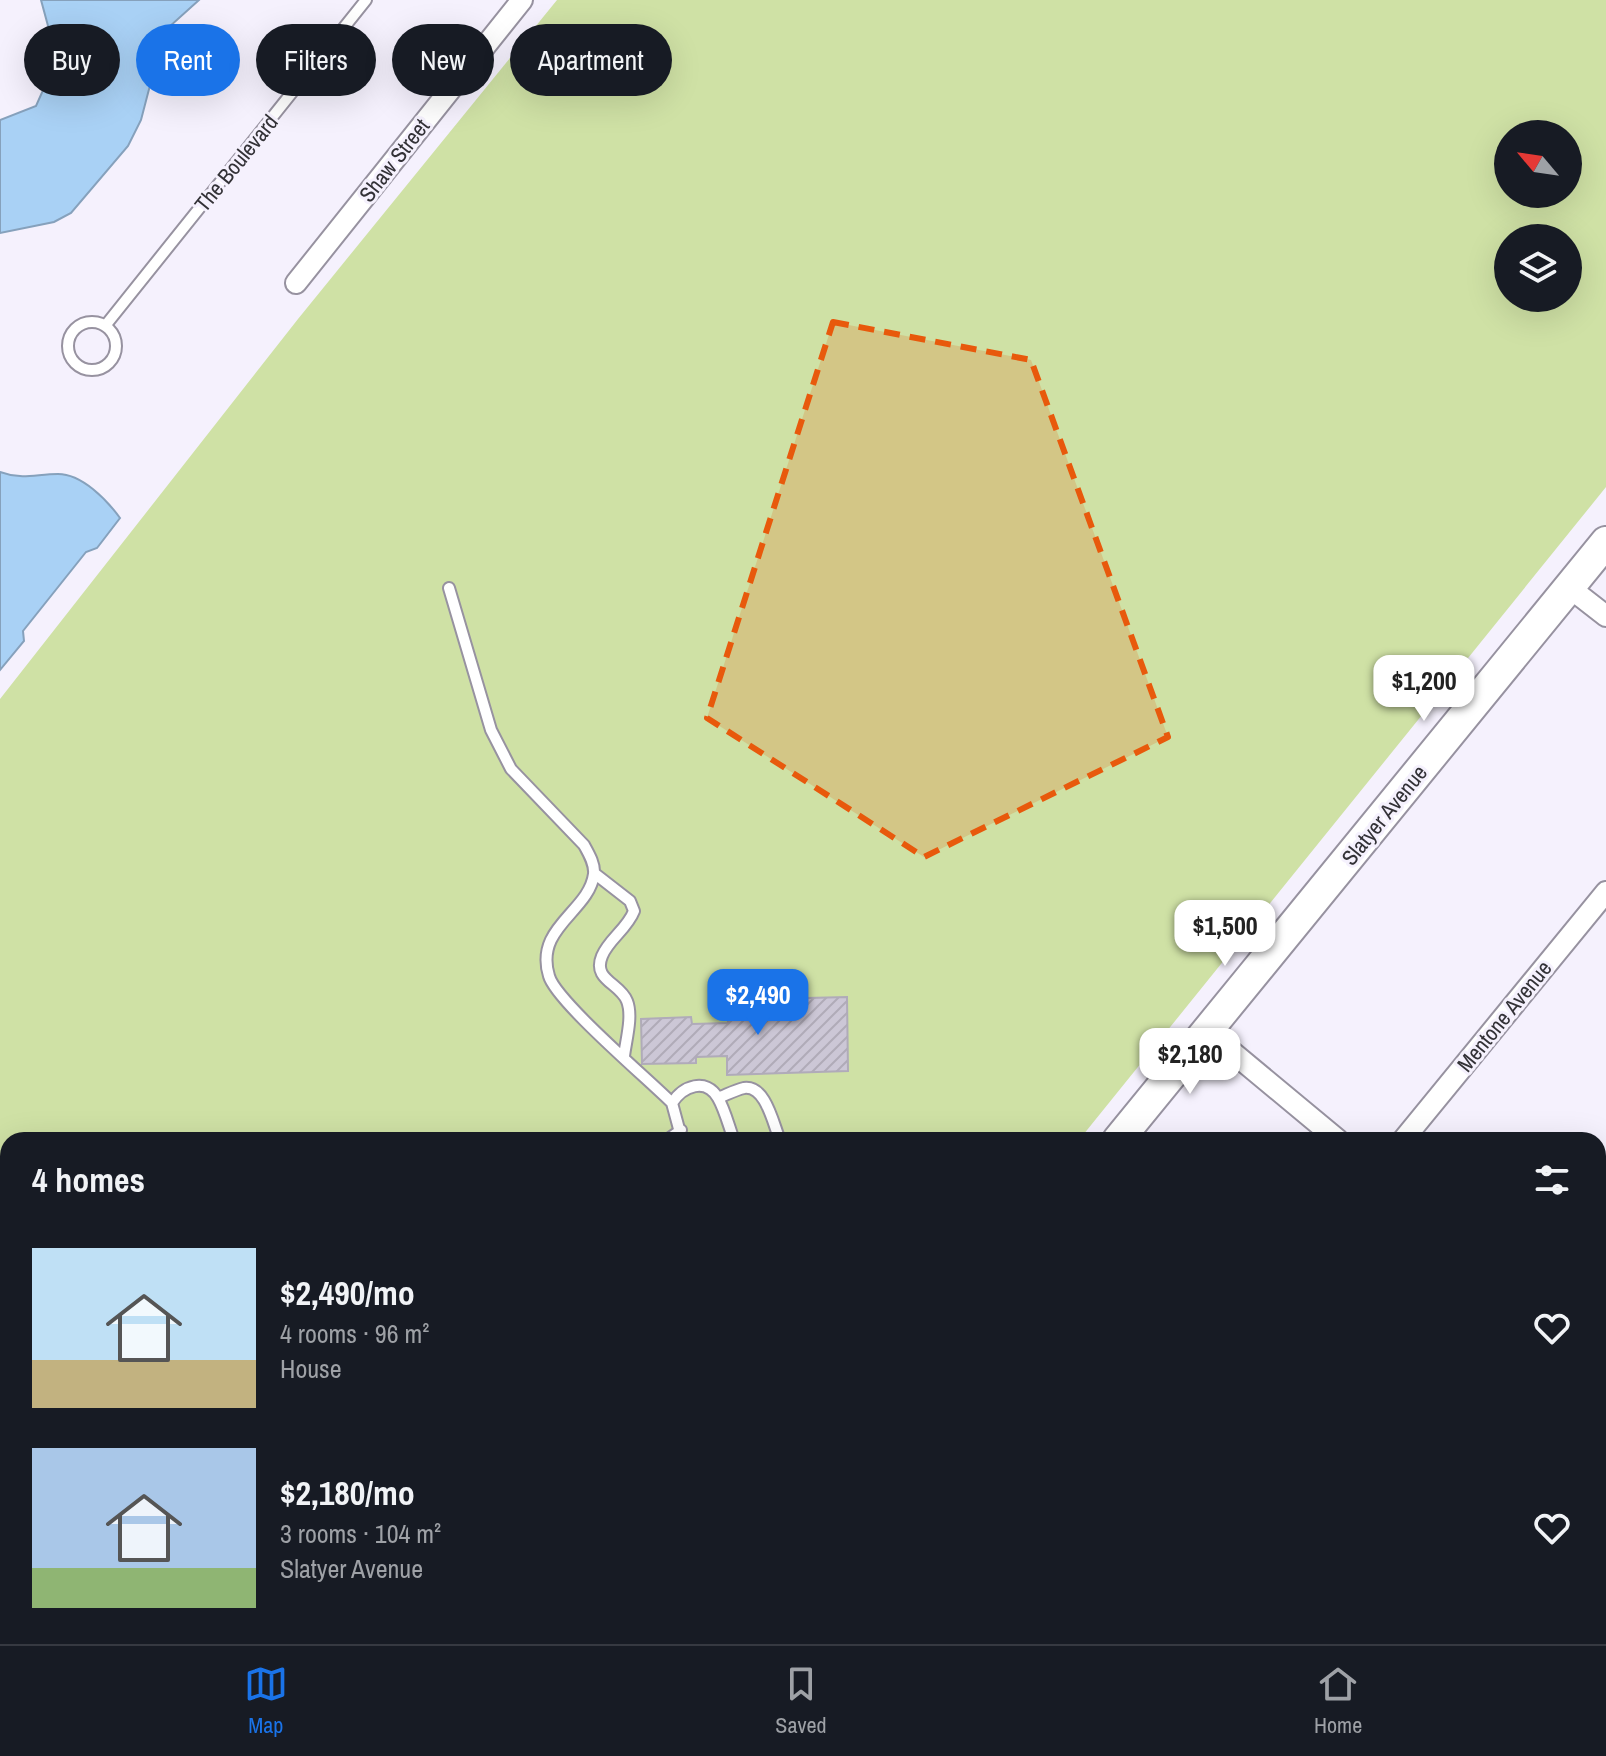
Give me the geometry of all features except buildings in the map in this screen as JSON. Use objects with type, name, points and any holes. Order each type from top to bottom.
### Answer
[{"type":"main road","name":"Slatyer Avenue","points":[[1129,1132],[1606,542]]},
{"type":"street","name":"Shaw Street","points":[[296,283],[522,0]]},
{"type":"street","name":"Slatyer Avenue","points":[[1284,938],[1305,929],[1606,561]]},
{"type":"street","points":[[1579,595],[1606,616]]},
{"type":"street","name":"Mentone Avenue","points":[[1410,1132],[1606,892]]},
{"type":"street","points":[[1208,1032],[1328,1132]]},
{"type":"lane","name":"The Boulevard","points":[[105,326],[366,0]]},
{"type":"lane","points":[[83,323],[105,326],[114,337],[115,353],[111,360],[96,369],[79,366],[68,349],[70,336],[83,323]]},
{"type":"lane","points":[[449,588],[491,730],[511,769],[584,845],[591,859],[594,873],[588,890],[555,932],[545,955],[549,979],[565,1001],[672,1103],[680,1132]]},
{"type":"lane","points":[[594,873],[630,901],[634,911],[630,922],[602,955],[599,969],[604,979],[626,998],[629,1011],[624,1056]]},
{"type":"lane","points":[[672,1103],[678,1093],[689,1086],[700,1085],[711,1089],[718,1098],[731,1132]]},
{"type":"lane","points":[[718,1098],[743,1088],[753,1089],[761,1095],[777,1132]]},
{"type":"highlighted area","points":[[833,322],[1031,360],[1168,737],[924,857],[707,718]]},
{"type":"green space","points":[[557,0],[1606,0],[1606,487],[1085,1132],[0,1132],[0,699],[298,319],[479,96],[494,96],[494,78],[510,58],[510,96],[672,96],[672,24],[538,24]]},
{"type":"water","points":[[41,0],[199,0],[172,24],[136,24],[136,96],[147,96],[141,120],[128,146],[71,213],[54,222],[0,233],[0,120],[36,106],[40,96],[120,96],[120,24],[48,24]]},
{"type":"water","points":[[0,472],[22,476],[58,474],[76,478],[101,496],[120,518],[97,548],[86,552],[23,631],[24,641],[0,670]]}]
